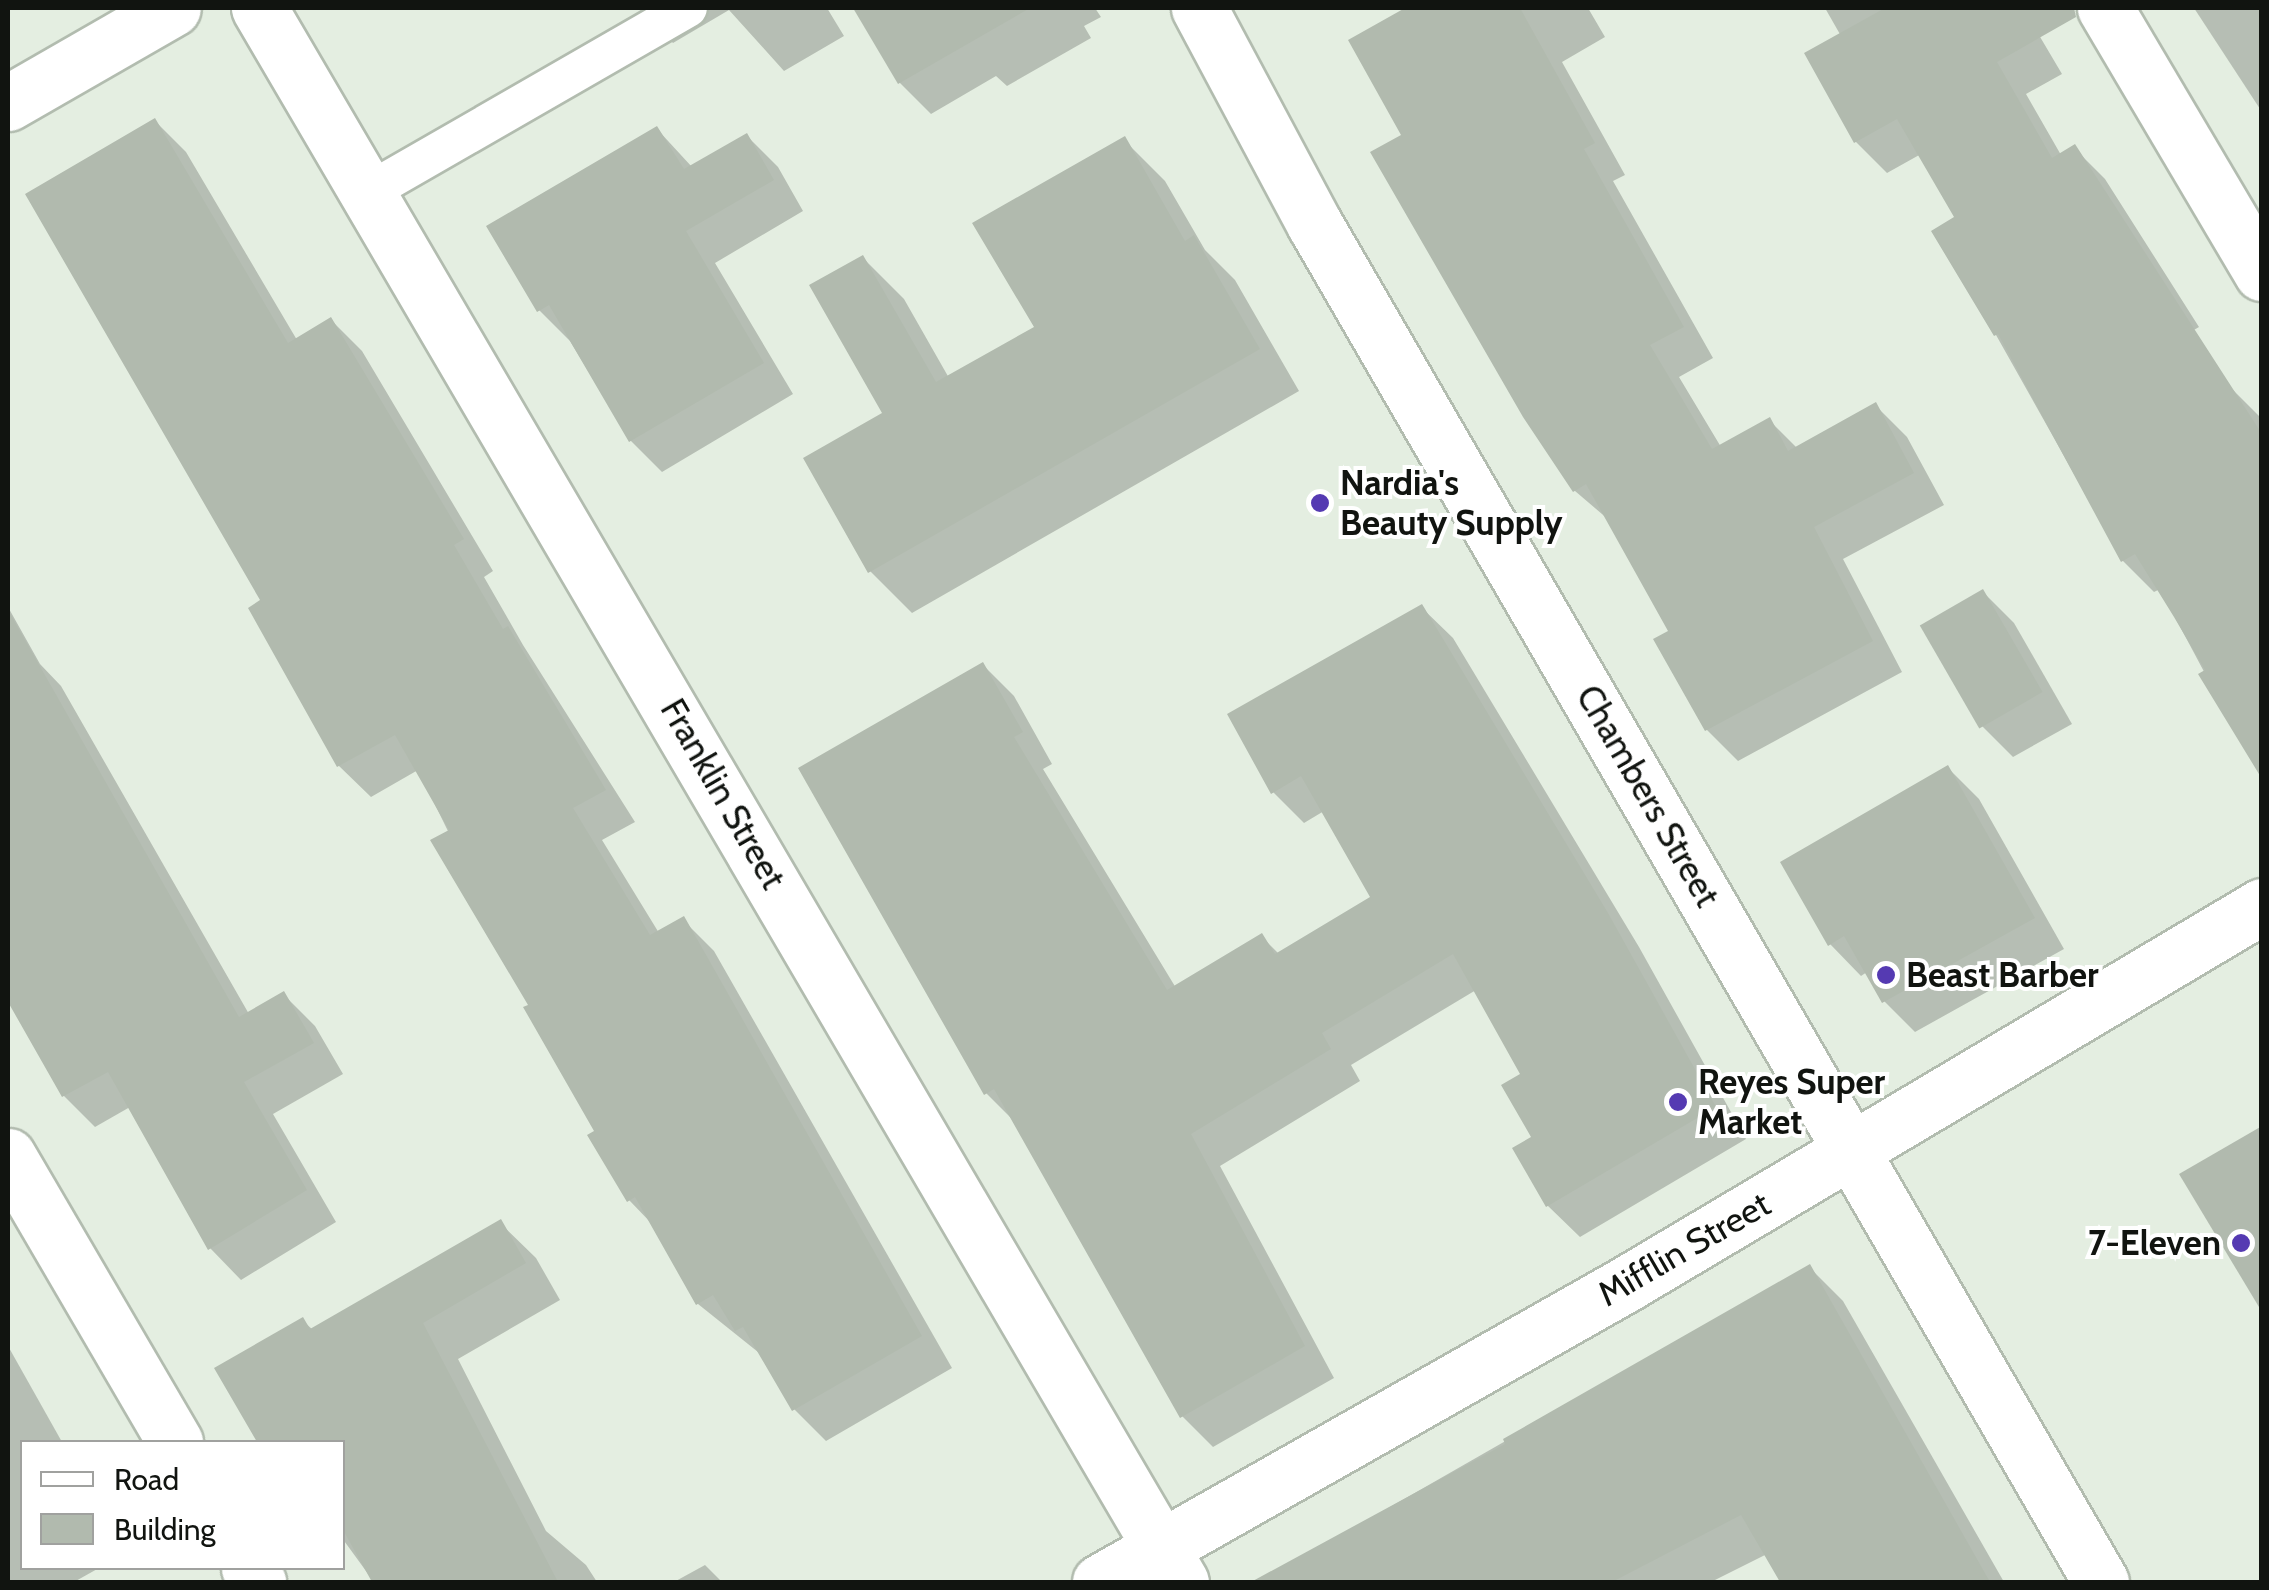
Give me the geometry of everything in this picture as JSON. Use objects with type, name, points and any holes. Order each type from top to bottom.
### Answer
[{"type":"street","points":[[8,103],[173,8]]},
{"type":"street","name":"Franklin Street","points":[[259,8],[1171,1564]]},
{"type":"street","name":"Chambers Street","points":[[1200,8],[1314,225],[1530,588],[1849,1153],[2101,1582]]},
{"type":"street","points":[[2106,8],[2262,273]]},
{"type":"street","name":"Mifflin Street","points":[[1100,1582],[1171,1564],[2262,906]]},
{"type":"street","points":[[8,1156],[175,1440]]},
{"type":"lane","points":[[368,192],[688,8]]},
{"type":"building","points":[[853,8],[1030,8],[898,84]]},
{"type":"building","points":[[1405,8],[1520,8],[1595,143],[1584,149],[1684,327],[1650,345],[1712,449],[1770,417],[1788,451],[1876,402],[1914,473],[1814,527],[1873,641],[1705,731],[1653,639],[1668,631],[1586,484],[1573,492],[1523,417],[1370,152],[1401,135],[1348,40]]},
{"type":"building","points":[[1885,8],[2074,8],[2076,17],[1997,62],[2052,158],[2075,144],[2262,434],[2262,779],[2198,674],[2205,670],[2135,554],[2121,562],[1998,334],[1994,336],[1931,231],[1954,217],[1897,119],[1854,143],[1804,53]]},
{"type":"building","points":[[155,118],[288,343],[331,317],[464,539],[454,545],[503,629],[508,626],[606,790],[573,808],[650,935],[684,916],[922,1336],[792,1411],[743,1327],[735,1331],[713,1295],[696,1305],[635,1197],[627,1202],[587,1135],[594,1131],[523,1007],[528,1005],[430,840],[449,830],[395,735],[337,767],[248,608],[260,600],[25,194]]},
{"type":"building","points":[[657,126],[684,169],[747,133],[774,180],[686,231],[764,363],[629,442],[549,305],[537,312],[486,226]]},
{"type":"building","points":[[1125,136],[1185,241],[1194,235],[1260,349],[868,573],[803,458],[882,413],[809,285],[863,255],[936,382],[1034,327],[972,223]]},
{"type":"building","points":[[1983,589],[2042,692],[1979,729],[1920,626]]},
{"type":"building","points":[[1422,604],[1608,913],[1716,1107],[1546,1207],[1512,1148],[1531,1137],[1501,1085],[1520,1074],[1453,954],[1322,1033],[1331,1049],[1191,1134],[1305,1346],[1180,1418],[994,1089],[984,1095],[798,768],[983,662],[1023,732],[1014,737],[1167,990],[1262,933],[1275,954],[1370,897],[1301,776],[1271,794],[1227,714]]},
{"type":"building","points":[[8,610],[239,1017],[284,991],[314,1043],[244,1082],[307,1190],[208,1250],[108,1072],[62,1097],[8,1002]]},
{"type":"building","points":[[1948,765],[2035,918],[1882,1003],[1844,936],[1828,946],[1780,862]]},
{"type":"building","name":"7-Eleven","points":[[2262,1126],[2262,1312],[2179,1174]]},
{"type":"building","points":[[501,1219],[526,1263],[423,1323],[558,1582],[372,1582],[345,1533],[345,1440],[256,1440],[214,1368],[303,1317],[310,1329]]},
{"type":"building","points":[[1810,1264],[1990,1582],[1780,1582],[1741,1515],[1612,1582],[1251,1582],[1505,1444],[1503,1439]]},
{"type":"place","name":"Nardia's Beauty Supply","points":[[1320,503]]},
{"type":"place","name":"Beast Barber","points":[[1886,975]]},
{"type":"place","name":"Reyes Super Market","points":[[1678,1102]]},
{"type":"place","name":"7-Eleven","points":[[2241,1243]]}]
